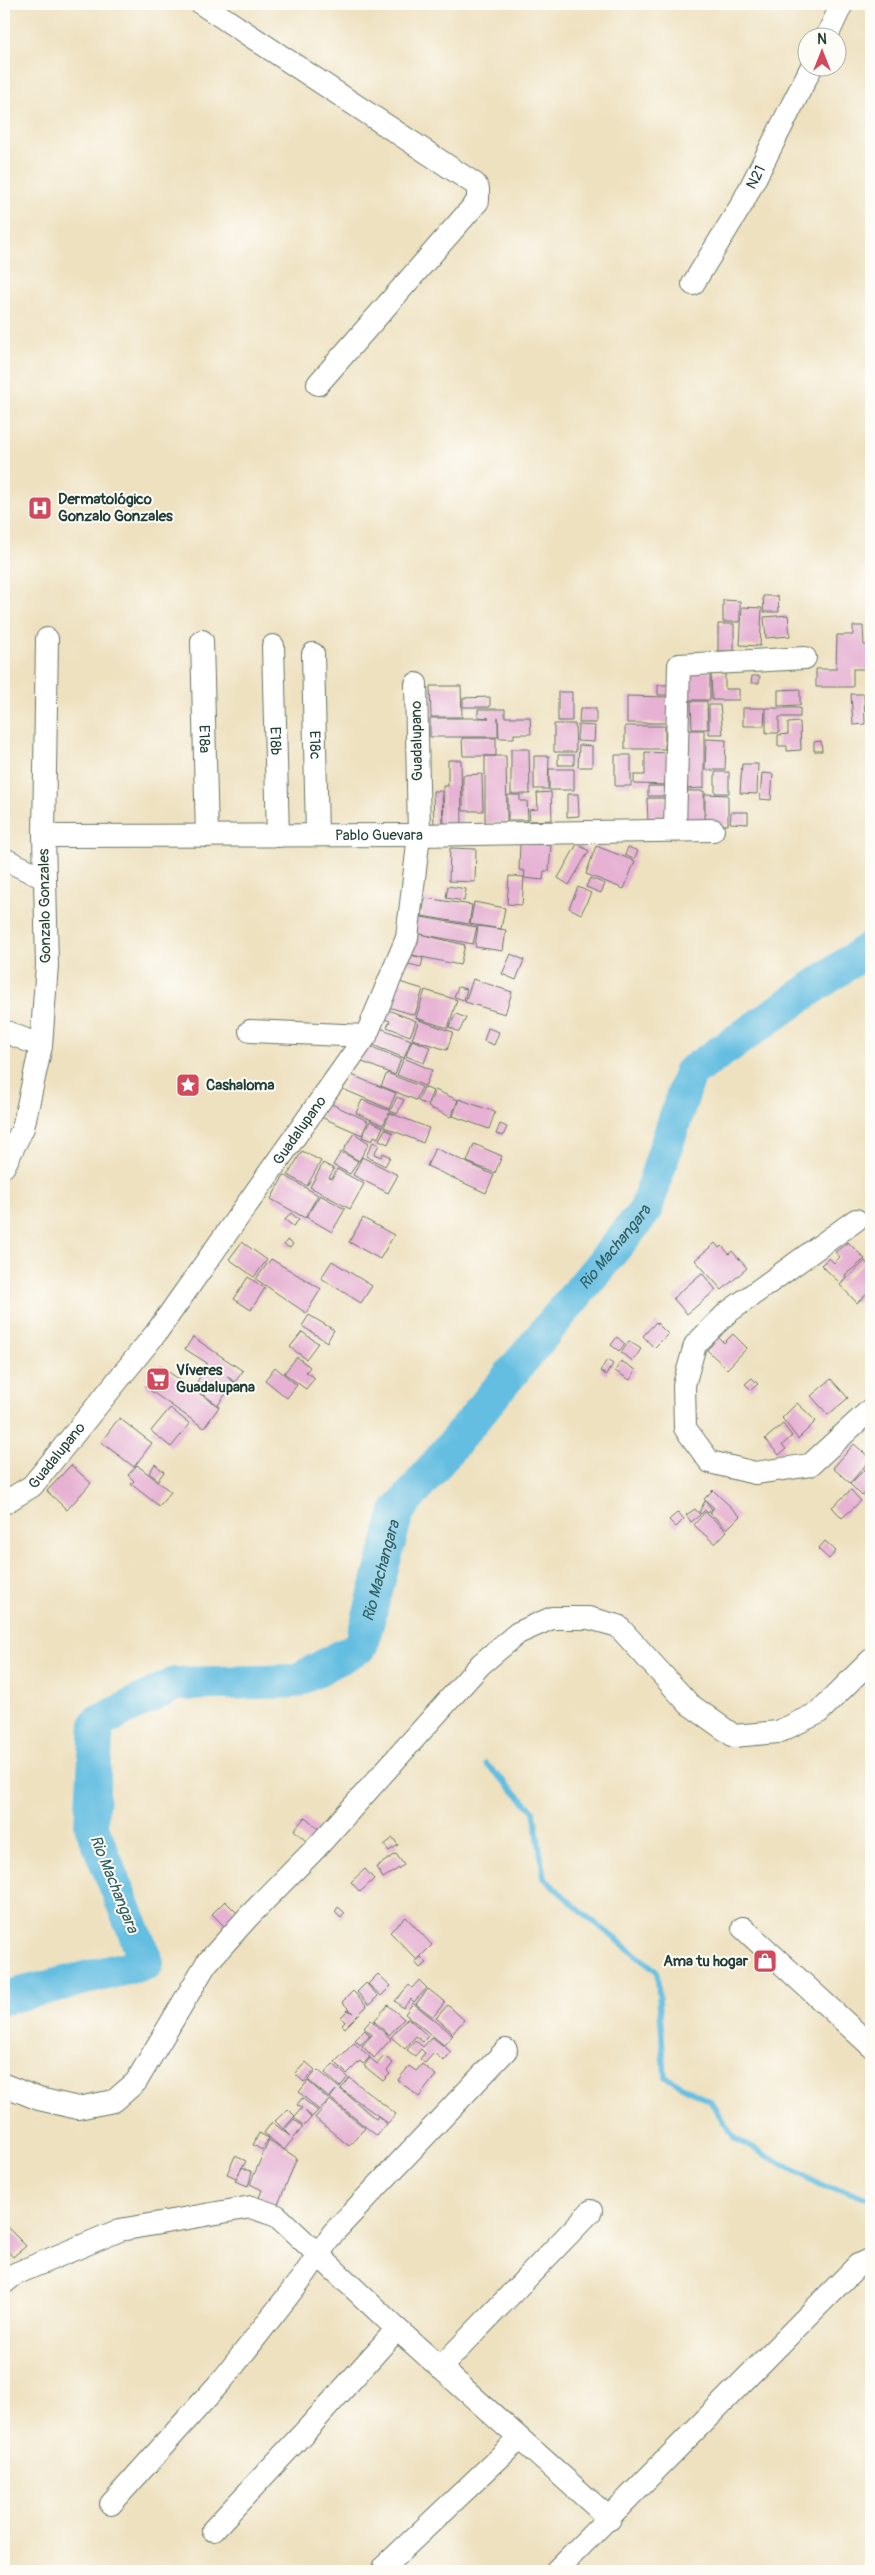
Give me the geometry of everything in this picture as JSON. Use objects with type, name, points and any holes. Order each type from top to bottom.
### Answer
[{"type":"street","points":[[202,4],[475,184],[478,189],[478,201],[318,384]]},
{"type":"street","points":[[831,28],[842,4]]},
{"type":"street","name":"N21","points":[[693,284],[742,204],[806,78]]},
{"type":"street","name":"Gonzalo Gonzales","points":[[4,1166],[23,1128],[41,1046],[47,965],[44,836],[47,638]]},
{"type":"street","name":"E18a","points":[[202,641],[207,836]]},
{"type":"street","name":"E18b","points":[[273,646],[278,836]]},
{"type":"street","name":"E18c","points":[[313,654],[317,835]]},
{"type":"street","points":[[675,830],[679,666],[685,663],[805,658]]},
{"type":"street","name":"Guadalupano","points":[[4,1503],[32,1486],[156,1333],[366,1036],[407,938],[419,835],[416,684]]},
{"type":"street","name":"Pablo Guevara","points":[[44,836],[419,835],[713,830]]},
{"type":"street","points":[[4,859],[44,878]]},
{"type":"street","points":[[4,1031],[41,1046]]},
{"type":"street","points":[[250,1031],[366,1036]]},
{"type":"street","points":[[856,1220],[727,1313],[695,1345],[684,1386],[685,1428],[710,1462],[755,1473],[810,1465],[871,1409]]},
{"type":"street","points":[[4,2086],[39,2099],[78,2108],[114,2101],[136,2082],[206,1964],[248,1917],[317,1847],[481,1664],[518,1633],[552,1618],[589,1618],[618,1626],[689,1704],[734,1736],[778,1732],[818,1713],[871,1660]]},
{"type":"street","points":[[743,1928],[871,2046]]},
{"type":"street","points":[[112,2504],[224,2378],[305,2274],[333,2233],[506,2050]]},
{"type":"street","points":[[4,2283],[15,2274],[120,2230],[251,2207],[277,2216],[396,2329],[610,2519]]},
{"type":"street","points":[[440,2368],[592,2211]]},
{"type":"street","points":[[556,2571],[610,2519],[858,2265],[871,2259]]},
{"type":"street","points":[[213,2530],[311,2425],[396,2329]]},
{"type":"street","points":[[385,2566],[519,2439]]},
{"type":"building","points":[[763,596],[778,596],[779,612],[764,612]]},
{"type":"building","points":[[723,600],[740,601],[740,622],[723,622]]},
{"type":"building","points":[[742,607],[762,608],[760,646],[740,645]]},
{"type":"building","points":[[788,615],[790,636],[766,638],[764,617]]},
{"type":"building","points":[[718,624],[734,624],[734,651],[718,651]]},
{"type":"building","points":[[853,626],[863,626],[864,645],[869,645],[870,669],[853,669],[853,687],[816,687],[816,669],[836,669],[837,635],[853,635]]},
{"type":"building","points":[[710,672],[710,700],[680,700],[680,673]]},
{"type":"building","points":[[711,673],[725,673],[725,689],[739,689],[739,700],[712,700]]},
{"type":"building","points":[[752,676],[760,676],[759,683],[751,683]]},
{"type":"building","points":[[658,685],[669,685],[668,695],[658,695]]},
{"type":"building","points":[[430,686],[461,686],[462,717],[431,717]]},
{"type":"building","points":[[800,689],[800,705],[778,706],[778,690]]},
{"type":"building","points":[[558,692],[572,692],[572,721],[558,721]]},
{"type":"building","points":[[851,694],[864,694],[865,724],[853,725]]},
{"type":"building","points":[[627,696],[668,697],[668,723],[627,723]]},
{"type":"building","points":[[490,697],[490,707],[463,707],[463,698]]},
{"type":"building","points":[[691,701],[707,701],[708,729],[692,729]]},
{"type":"building","points":[[709,705],[720,705],[723,734],[709,734]]},
{"type":"building","points":[[580,708],[596,708],[596,723],[579,723]]},
{"type":"building","points":[[743,708],[765,708],[764,726],[743,726]]},
{"type":"building","points":[[766,708],[800,708],[800,717],[779,717],[779,733],[766,733]]},
{"type":"building","points":[[478,709],[505,709],[505,717],[530,717],[531,734],[514,734],[514,738],[499,738],[498,717],[498,737],[430,737],[430,718],[489,718],[478,717]]},
{"type":"building","points":[[800,722],[801,750],[787,751],[787,746],[778,746],[778,735],[788,734],[788,723]]},
{"type":"building","points":[[554,724],[575,724],[576,752],[554,752]]},
{"type":"building","points":[[578,725],[595,726],[594,742],[577,741]]},
{"type":"building","points":[[625,726],[665,726],[665,749],[625,749]]},
{"type":"building","points":[[678,730],[704,730],[704,788],[685,789]]},
{"type":"building","points":[[462,738],[496,738],[496,756],[463,756]]},
{"type":"building","points":[[706,739],[726,740],[725,770],[705,770]]},
{"type":"building","points":[[821,741],[822,751],[814,751],[814,742]]},
{"type":"building","points":[[579,745],[592,746],[592,767],[578,767]]},
{"type":"building","points":[[511,749],[529,749],[530,794],[511,794]]},
{"type":"building","points":[[645,752],[669,753],[669,785],[634,784],[634,775],[645,775]]},
{"type":"building","points":[[558,755],[574,755],[574,765],[558,765]]},
{"type":"building","points":[[615,755],[631,755],[631,786],[615,786]]},
{"type":"building","points":[[485,756],[506,756],[507,822],[485,823]]},
{"type":"building","points":[[534,756],[549,756],[548,789],[534,789]]},
{"type":"building","points":[[448,760],[461,760],[462,825],[444,825],[443,786],[448,786]]},
{"type":"building","points":[[742,764],[758,764],[757,794],[740,793]]},
{"type":"building","points":[[549,769],[574,769],[574,790],[549,790]]},
{"type":"building","points":[[715,772],[729,772],[729,793],[715,793]]},
{"type":"building","points":[[762,773],[773,774],[771,800],[760,799]]},
{"type":"building","points":[[482,774],[483,811],[463,811],[463,775]]},
{"type":"building","points":[[648,786],[666,786],[667,796],[648,796]]},
{"type":"building","points":[[433,791],[442,791],[443,826],[434,826]]},
{"type":"building","points":[[683,791],[704,791],[704,822],[684,822]]},
{"type":"building","points":[[551,792],[552,820],[530,821],[529,810],[538,809],[537,793]]},
{"type":"building","points":[[567,794],[578,794],[579,816],[567,817]]},
{"type":"building","points":[[705,794],[728,795],[728,825],[705,824]]},
{"type":"building","points":[[508,795],[520,795],[520,801],[527,801],[528,820],[508,820]]},
{"type":"building","points":[[647,798],[666,798],[667,823],[648,824]]},
{"type":"building","points":[[731,812],[748,812],[748,824],[730,823]]},
{"type":"building","points":[[520,843],[551,845],[549,871],[544,871],[543,880],[524,878],[525,871],[519,870]]},
{"type":"building","points":[[577,844],[589,851],[569,885],[558,878]]},
{"type":"building","points":[[596,846],[635,861],[624,889],[586,874]]},
{"type":"building","points":[[628,847],[638,851],[634,859],[625,855]]},
{"type":"building","points":[[450,848],[476,849],[475,882],[449,881]]},
{"type":"building","points":[[509,876],[524,877],[522,905],[507,904]]},
{"type":"building","points":[[590,878],[605,884],[601,893],[586,887]]},
{"type":"building","points":[[448,886],[466,889],[464,901],[446,898]]},
{"type":"building","points":[[578,887],[591,893],[581,914],[569,908]]},
{"type":"building","points":[[425,898],[472,905],[469,924],[422,916]]},
{"type":"building","points":[[474,902],[505,908],[501,929],[470,924]]},
{"type":"building","points":[[416,916],[477,927],[473,944],[420,934],[465,945],[460,965],[407,954]]},
{"type":"building","points":[[478,926],[506,930],[503,951],[475,947]]},
{"type":"building","points":[[406,954],[423,958],[421,967],[404,963]]},
{"type":"building","points":[[511,954],[524,960],[516,980],[502,974]]},
{"type":"building","points":[[473,979],[512,992],[505,1014],[465,1002]]},
{"type":"building","points":[[396,981],[423,989],[415,1015],[388,1007]]},
{"type":"building","points":[[458,987],[467,989],[464,1000],[454,997]]},
{"type":"building","points":[[425,990],[457,1000],[448,1028],[416,1018]]},
{"type":"building","points":[[383,1008],[416,1021],[410,1036],[387,1027],[390,1021],[380,1017]]},
{"type":"building","points":[[456,1014],[466,1018],[459,1032],[449,1027]]},
{"type":"building","points":[[419,1020],[453,1032],[447,1050],[412,1039]]},
{"type":"building","points":[[375,1026],[411,1040],[404,1058],[368,1043]]},
{"type":"building","points":[[488,1028],[499,1032],[494,1045],[484,1041]]},
{"type":"building","points":[[412,1040],[430,1047],[424,1063],[406,1056]]},
{"type":"building","points":[[367,1045],[401,1059],[395,1075],[360,1061]]},
{"type":"building","points":[[404,1058],[432,1070],[425,1086],[397,1075]]},
{"type":"building","points":[[387,1073],[422,1087],[416,1100],[381,1086]]},
{"type":"building","points":[[349,1074],[396,1093],[389,1109],[343,1089]]},
{"type":"building","points":[[424,1087],[433,1091],[427,1105],[418,1101]]},
{"type":"building","points":[[435,1090],[458,1100],[451,1117],[428,1107]]},
{"type":"building","points":[[397,1097],[404,1100],[397,1114],[390,1111]]},
{"type":"building","points":[[459,1099],[495,1112],[489,1129],[453,1116]]},
{"type":"building","points":[[362,1100],[390,1111],[383,1125],[356,1113]]},
{"type":"building","points":[[327,1102],[368,1121],[362,1135],[321,1117]]},
{"type":"building","points":[[390,1113],[429,1128],[423,1143],[384,1127]]},
{"type":"building","points":[[370,1121],[383,1127],[378,1138],[374,1136],[372,1141],[362,1137]]},
{"type":"building","points":[[500,1124],[507,1127],[503,1136],[496,1134]]},
{"type":"building","points":[[385,1129],[393,1133],[388,1144],[379,1140]]},
{"type":"building","points":[[354,1133],[369,1143],[359,1161],[343,1151]]},
{"type":"building","points":[[373,1142],[379,1145],[374,1154],[381,1157],[383,1153],[390,1157],[385,1166],[366,1156]]},
{"type":"building","points":[[474,1144],[502,1156],[495,1173],[467,1162]]},
{"type":"building","points":[[435,1148],[494,1175],[486,1193],[427,1166]]},
{"type":"building","points":[[302,1151],[321,1161],[307,1186],[288,1175]]},
{"type":"building","points":[[341,1152],[358,1161],[350,1174],[333,1165]]},
{"type":"building","points":[[362,1157],[398,1175],[388,1193],[353,1175]]},
{"type":"building","points":[[323,1163],[334,1169],[329,1178],[332,1179],[337,1169],[364,1184],[350,1209],[310,1187]]},
{"type":"building","points":[[284,1175],[318,1195],[305,1218],[271,1199]]},
{"type":"building","points":[[320,1195],[345,1209],[332,1232],[306,1217]]},
{"type":"building","points":[[291,1213],[299,1220],[293,1226],[285,1220]]},
{"type":"building","points":[[363,1218],[394,1235],[380,1259],[349,1242]]},
{"type":"building","points":[[287,1240],[293,1244],[290,1248],[284,1245]]},
{"type":"building","points":[[242,1242],[267,1260],[254,1277],[229,1259]]},
{"type":"building","points":[[848,1242],[865,1259],[845,1275],[846,1278],[840,1283],[821,1265],[829,1258],[834,1263],[840,1257],[835,1252]]},
{"type":"building","points":[[715,1243],[719,1248],[722,1246],[729,1254],[732,1251],[747,1268],[722,1290],[695,1260]]},
{"type":"building","points":[[271,1259],[321,1289],[306,1313],[256,1279]]},
{"type":"building","points":[[332,1261],[372,1286],[361,1303],[321,1278]]},
{"type":"building","points":[[865,1261],[871,1268],[871,1290],[857,1303],[840,1285]]},
{"type":"building","points":[[702,1273],[716,1290],[687,1314],[673,1298]]},
{"type":"building","points":[[248,1277],[265,1288],[251,1310],[234,1299]]},
{"type":"building","points":[[309,1315],[334,1330],[327,1342],[302,1326]]},
{"type":"building","points":[[656,1322],[668,1334],[654,1348],[643,1336]]},
{"type":"building","points":[[302,1332],[318,1343],[306,1359],[290,1347]]},
{"type":"building","points":[[715,1334],[724,1343],[733,1334],[747,1348],[727,1369],[703,1346]]},
{"type":"building","points":[[193,1337],[243,1371],[235,1382],[226,1376],[234,1382],[218,1405],[194,1388],[207,1363],[185,1349]]},
{"type":"building","points":[[617,1337],[625,1344],[619,1351],[611,1345]]},
{"type":"building","points":[[629,1341],[641,1349],[633,1361],[621,1353]]},
{"type":"building","points":[[297,1357],[310,1367],[306,1372],[315,1378],[306,1389],[284,1373]]},
{"type":"building","points":[[607,1360],[613,1364],[606,1375],[600,1371]]},
{"type":"building","points":[[621,1361],[636,1370],[630,1380],[615,1371]]},
{"type":"building","points":[[160,1366],[219,1407],[204,1428],[145,1387]]},
{"type":"building","points":[[275,1367],[297,1385],[287,1398],[265,1380]]},
{"type":"building","points":[[752,1378],[758,1384],[751,1390],[745,1384]]},
{"type":"building","points":[[831,1379],[848,1398],[828,1415],[811,1396]]},
{"type":"building","points":[[797,1403],[816,1421],[798,1439],[782,1418]]},
{"type":"building","points":[[170,1408],[190,1424],[171,1447],[151,1431]]},
{"type":"building","points":[[119,1418],[152,1443],[134,1467],[101,1442]]},
{"type":"building","points":[[783,1424],[792,1436],[782,1445],[786,1449],[779,1455],[765,1439]]},
{"type":"building","points":[[854,1444],[871,1459],[850,1483],[833,1468]]},
{"type":"building","points":[[871,1463],[871,1487],[862,1496],[850,1484]]},
{"type":"building","points":[[155,1464],[164,1472],[158,1480],[149,1473]]},
{"type":"building","points":[[71,1465],[91,1483],[67,1510],[47,1491]]},
{"type":"building","points":[[137,1465],[171,1492],[159,1506],[131,1484],[134,1481],[128,1475]]},
{"type":"building","points":[[713,1490],[740,1516],[727,1529],[710,1513],[714,1508],[704,1499]]},
{"type":"building","points":[[851,1490],[861,1501],[842,1518],[832,1507]]},
{"type":"building","points":[[871,1490],[871,1504],[864,1496]]},
{"type":"building","points":[[705,1501],[712,1509],[708,1513],[705,1510],[701,1514],[699,1512]]},
{"type":"building","points":[[695,1509],[700,1515],[691,1522],[686,1515]]},
{"type":"building","points":[[678,1512],[684,1519],[676,1527],[669,1520]]},
{"type":"building","points":[[705,1512],[727,1531],[715,1544],[694,1525]]},
{"type":"building","points":[[825,1541],[836,1551],[829,1559],[818,1549]]},
{"type":"building","points":[[305,1817],[319,1829],[307,1842],[294,1830]]},
{"type":"building","points":[[393,1838],[398,1845],[389,1851],[384,1845]]},
{"type":"building","points":[[396,1854],[404,1865],[383,1878],[376,1867]]},
{"type":"building","points":[[365,1869],[374,1879],[360,1892],[351,1882]]},
{"type":"building","points":[[225,1901],[242,1918],[228,1930],[212,1914]]},
{"type":"building","points":[[338,1907],[345,1913],[341,1918],[335,1912]]},
{"type":"building","points":[[406,1917],[432,1945],[417,1960],[390,1932]]},
{"type":"building","points":[[421,1957],[427,1963],[420,1968],[415,1962]]},
{"type":"building","points":[[378,1974],[391,1986],[381,1996],[368,1984]]},
{"type":"building","points":[[419,1980],[427,1988],[414,2002],[411,1999],[403,2008],[395,2001],[409,1985],[412,1988]]},
{"type":"building","points":[[366,1983],[378,1996],[369,2005],[357,1992]]},
{"type":"building","points":[[428,1989],[445,2002],[433,2017],[416,2004]]},
{"type":"building","points":[[353,1991],[367,2006],[345,2028],[342,2025],[345,2022],[341,2017],[348,2010],[353,2013],[342,2002]]},
{"type":"building","points":[[413,2003],[453,2035],[444,2045],[405,2014]]},
{"type":"building","points":[[388,2005],[404,2019],[389,2035],[374,2021]]},
{"type":"building","points":[[448,2005],[464,2020],[453,2033],[436,2018]]},
{"type":"building","points":[[408,2018],[428,2036],[423,2042],[416,2036],[405,2049],[391,2037]]},
{"type":"building","points":[[371,2020],[391,2039],[374,2058],[362,2046],[372,2035],[364,2028]]},
{"type":"building","points":[[365,2030],[370,2036],[360,2045],[355,2040]]},
{"type":"building","points":[[432,2037],[451,2052],[444,2061],[434,2053],[425,2063],[420,2059],[425,2053],[421,2049],[415,2056],[407,2050],[415,2040],[423,2047]]},
{"type":"building","points":[[354,2043],[370,2057],[363,2064],[360,2061],[347,2074],[335,2062]]},
{"type":"building","points":[[384,2056],[393,2063],[387,2071],[390,2074],[383,2081],[364,2066],[370,2058],[377,2064]]},
{"type":"building","points":[[306,2062],[315,2070],[304,2082],[295,2074]]},
{"type":"building","points":[[333,2064],[348,2077],[340,2087],[325,2073]]},
{"type":"building","points":[[422,2064],[436,2075],[419,2097],[398,2080],[409,2066],[416,2071]]},
{"type":"building","points":[[318,2070],[376,2119],[378,2116],[387,2124],[377,2136],[330,2098],[336,2090],[329,2098],[308,2080]]},
{"type":"building","points":[[350,2078],[396,2114],[388,2123],[341,2089]]},
{"type":"building","points":[[308,2081],[329,2100],[319,2110],[299,2092]]},
{"type":"building","points":[[302,2098],[318,2111],[312,2117],[305,2111],[311,2118],[304,2126],[294,2117],[302,2108],[297,2105]]},
{"type":"building","points":[[330,2100],[365,2128],[349,2146],[315,2118]]},
{"type":"building","points":[[288,2109],[295,2116],[283,2129],[275,2121]]},
{"type":"building","points":[[294,2119],[303,2127],[284,2150],[264,2133],[272,2122],[291,2137],[284,2130]]},
{"type":"building","points":[[259,2133],[269,2138],[262,2150],[253,2145]]},
{"type":"building","points":[[269,2140],[297,2158],[277,2207],[259,2198],[262,2190],[250,2184]]},
{"type":"building","points":[[235,2156],[246,2161],[236,2178],[227,2174]]},
{"type":"building","points":[[242,2167],[252,2172],[248,2186],[235,2181]]},
{"type":"building","points":[[4,2224],[26,2246],[13,2257],[4,2247]]},
{"type":"waterway","name":"Rio Machangara","points":[[4,1998],[147,1963],[91,1825],[97,1723],[175,1684],[296,1681],[361,1646],[397,1512],[645,1211],[690,1073],[871,947]]},
{"type":"waterway","points":[[486,1764],[534,1811],[544,1878],[585,1915],[657,1971],[665,2077],[710,2101],[734,2138],[823,2186],[871,2198]]},
{"type":"place","name":"Dermatológico Gonzalo Gonzales","points":[[40,508]]},
{"type":"place","name":"Cashaloma","points":[[188,1085]]},
{"type":"place","name":"Víveres Guadalupana","points":[[158,1379]]},
{"type":"place","name":"Ama tu hogar","points":[[765,1961]]}]
